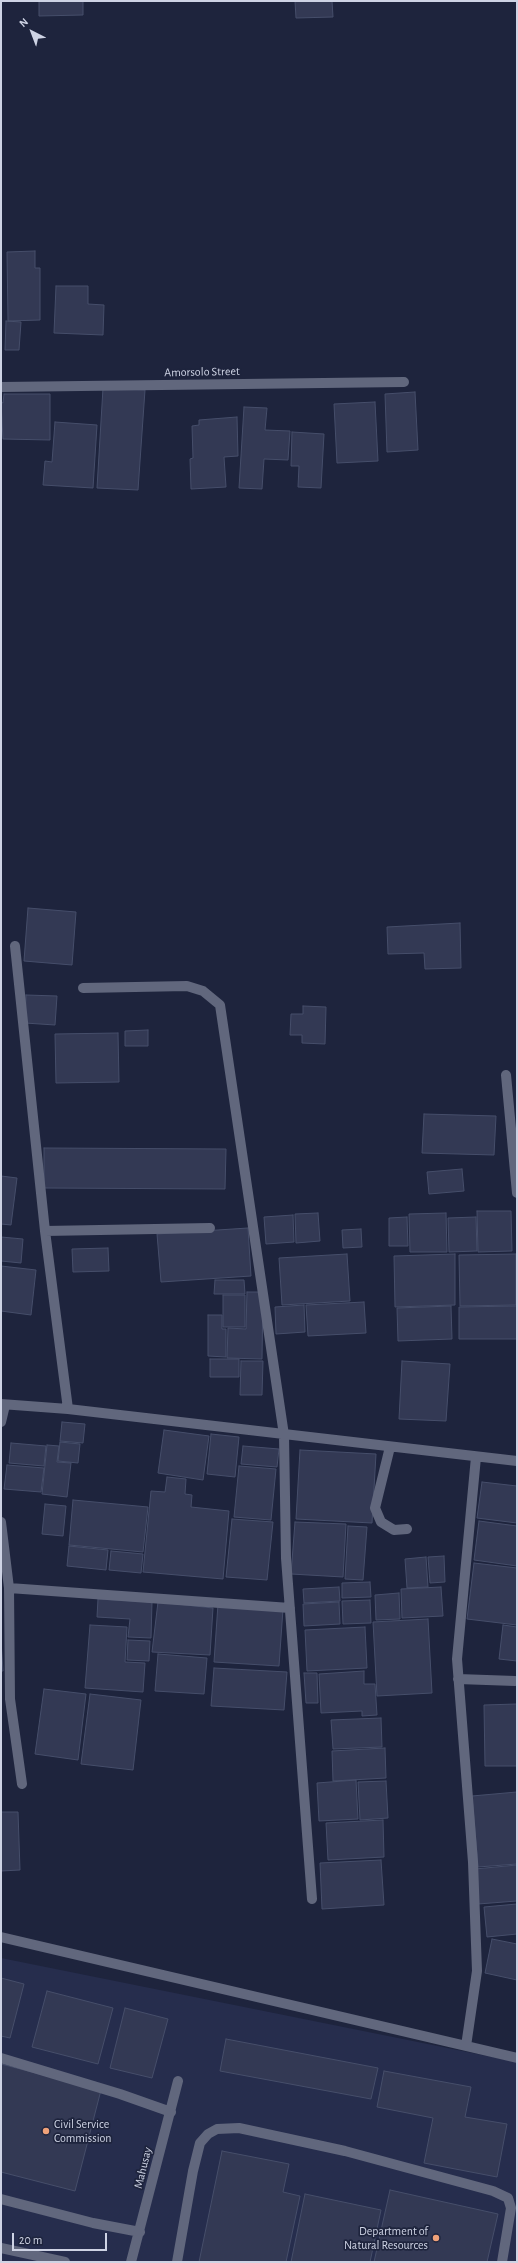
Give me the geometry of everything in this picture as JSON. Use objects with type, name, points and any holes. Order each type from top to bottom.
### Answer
[{"type":"street","name":"Amorsolo Street","points":[[1,387],[404,382]]},
{"type":"street","points":[[15,946],[45,1231],[68,1409]]},
{"type":"street","points":[[83,988],[186,986],[203,992],[220,1005],[284,1435],[286,1558],[312,1899]]},
{"type":"street","points":[[506,1075],[517,1193]]},
{"type":"street","points":[[45,1231],[210,1228]]},
{"type":"street","points":[[1,1422],[3,1405],[68,1409],[517,1461]]},
{"type":"street","points":[[390,1447],[375,1508],[382,1522],[394,1530],[407,1529]]},
{"type":"street","points":[[466,2046],[477,1971],[474,1862],[457,1659],[476,1457]]},
{"type":"street","points":[[1,1522],[9,1588],[8,1664],[10,1699],[22,1784]]},
{"type":"street","points":[[9,1588],[290,1608]]},
{"type":"street","points":[[458,1678],[516,1681]]},
{"type":"street","points":[[1,1936],[517,2058]]},
{"type":"street","points":[[1,2058],[120,2094],[171,2112]]},
{"type":"street","name":"Mahusay","points":[[132,2262],[178,2080]]},
{"type":"street","points":[[178,2262],[193,2171],[200,2143],[208,2134],[217,2128],[238,2128],[345,2151],[493,2191],[508,2198],[511,2208],[502,2262]]},
{"type":"street","points":[[1,2199],[93,2223],[140,2232]]},
{"type":"street","points":[[1,2248],[66,2262]]},
{"type":"shaded area","points":[[1,1958],[517,2062],[517,2262],[1,2262]]},
{"type":"building","points":[[39,1],[83,1],[83,15],[39,16]]},
{"type":"building","points":[[295,1],[332,1],[333,17],[296,18]]},
{"type":"building","points":[[35,251],[35,268],[40,268],[40,320],[8,321],[7,252]]},
{"type":"building","points":[[56,286],[88,286],[88,304],[104,305],[103,335],[54,333]]},
{"type":"building","points":[[6,321],[21,322],[19,350],[5,350]]},
{"type":"building","points":[[103,388],[145,390],[138,490],[97,488]]},
{"type":"building","points":[[415,392],[418,450],[387,452],[385,394]]},
{"type":"building","points":[[4,394],[50,394],[50,440],[3,439],[1,402],[3,403]]},
{"type":"building","points":[[375,402],[378,461],[337,463],[334,404]]},
{"type":"building","points":[[244,407],[267,408],[265,430],[290,431],[288,460],[264,459],[262,489],[239,488]]},
{"type":"building","points":[[237,417],[238,456],[224,457],[226,487],[191,489],[190,459],[193,458],[192,426],[199,425],[199,420]]},
{"type":"building","points":[[55,422],[97,425],[93,488],[43,485],[45,461],[52,462]]},
{"type":"building","points":[[292,432],[324,434],[321,488],[298,487],[299,466],[291,466]]},
{"type":"building","points":[[28,908],[76,912],[72,965],[24,961]]},
{"type":"building","points":[[460,923],[461,968],[425,969],[424,953],[388,954],[387,927]]},
{"type":"building","points":[[26,995],[57,996],[55,1025],[25,1023]]},
{"type":"building","points":[[303,1006],[326,1007],[325,1044],[302,1043],[302,1035],[290,1035],[291,1014],[303,1014]]},
{"type":"building","points":[[148,1030],[148,1046],[125,1046],[125,1031]]},
{"type":"building","points":[[118,1033],[119,1082],[56,1083],[55,1034]]},
{"type":"building","points":[[424,1114],[496,1116],[494,1155],[422,1153]]},
{"type":"building","points":[[44,1148],[226,1149],[225,1189],[44,1188]]},
{"type":"building","points":[[462,1169],[464,1191],[429,1194],[427,1172]]},
{"type":"building","points":[[1,1176],[17,1178],[11,1225],[1,1224]]},
{"type":"building","points":[[477,1211],[511,1211],[512,1251],[478,1252]]},
{"type":"building","points":[[318,1213],[320,1241],[296,1243],[295,1214]]},
{"type":"building","points":[[446,1213],[447,1252],[410,1252],[409,1214]]},
{"type":"building","points":[[293,1215],[294,1242],[266,1244],[264,1217]]},
{"type":"building","points":[[407,1217],[408,1246],[389,1246],[389,1218]]},
{"type":"building","points":[[476,1217],[477,1251],[449,1252],[448,1218]]},
{"type":"building","points":[[248,1228],[251,1276],[161,1282],[157,1234]]},
{"type":"building","points":[[361,1229],[362,1247],[343,1248],[342,1230]]},
{"type":"building","points":[[1,1237],[23,1239],[21,1263],[1,1261]]},
{"type":"building","points":[[108,1248],[109,1271],[73,1272],[72,1249]]},
{"type":"building","points":[[347,1254],[350,1301],[282,1305],[279,1258]]},
{"type":"building","points":[[455,1254],[455,1305],[395,1307],[394,1256]]},
{"type":"building","points":[[516,1254],[516,1305],[460,1306],[459,1255]]},
{"type":"building","points":[[1,1266],[36,1270],[31,1315],[1,1311]]},
{"type":"building","points":[[215,1280],[244,1280],[245,1294],[214,1294]]},
{"type":"building","points":[[247,1292],[263,1292],[262,1359],[227,1358],[228,1328],[246,1329]]},
{"type":"building","points":[[223,1295],[245,1295],[245,1327],[223,1327]]},
{"type":"building","points":[[364,1302],[366,1333],[308,1336],[306,1305]]},
{"type":"building","points":[[304,1305],[305,1332],[276,1334],[275,1307]]},
{"type":"building","points":[[451,1306],[452,1339],[398,1341],[397,1308]]},
{"type":"building","points":[[517,1306],[517,1339],[459,1339],[459,1307]]},
{"type":"building","points":[[208,1315],[222,1315],[222,1329],[226,1329],[226,1357],[208,1356]]},
{"type":"building","points":[[210,1359],[239,1359],[239,1377],[210,1377]]},
{"type":"building","points":[[241,1361],[263,1361],[262,1395],[240,1395]]},
{"type":"building","points":[[402,1361],[450,1364],[446,1421],[399,1419]]},
{"type":"building","points":[[62,1422],[85,1424],[83,1443],[60,1441]]},
{"type":"building","points":[[164,1430],[209,1436],[203,1480],[158,1473]]},
{"type":"building","points":[[211,1434],[239,1437],[235,1477],[207,1474]]},
{"type":"building","points":[[60,1442],[80,1444],[78,1463],[58,1461]]},
{"type":"building","points":[[11,1443],[46,1446],[44,1466],[9,1463]]},
{"type":"building","points":[[47,1445],[59,1446],[57,1462],[71,1463],[67,1497],[42,1494]]},
{"type":"building","points":[[243,1446],[279,1449],[277,1467],[241,1464]]},
{"type":"building","points":[[300,1450],[376,1454],[372,1523],[296,1519]]},
{"type":"building","points":[[7,1465],[44,1468],[41,1492],[4,1489]]},
{"type":"building","points":[[239,1466],[276,1469],[271,1520],[234,1517]]},
{"type":"building","points":[[167,1477],[186,1479],[185,1494],[192,1495],[191,1507],[229,1511],[223,1579],[143,1572],[151,1491],[165,1492]]},
{"type":"building","points":[[482,1482],[517,1486],[517,1523],[477,1518]]},
{"type":"building","points":[[73,1500],[148,1507],[143,1552],[69,1545]]},
{"type":"building","points":[[45,1504],[66,1506],[63,1536],[42,1534]]},
{"type":"building","points":[[232,1519],[273,1522],[267,1580],[226,1577]]},
{"type":"building","points":[[479,1521],[517,1526],[517,1566],[474,1560]]},
{"type":"building","points":[[295,1522],[346,1524],[343,1577],[291,1574]]},
{"type":"building","points":[[348,1526],[367,1527],[363,1580],[345,1579]]},
{"type":"building","points":[[69,1546],[108,1550],[106,1570],[67,1566]]},
{"type":"building","points":[[111,1551],[143,1554],[141,1573],[109,1570]]},
{"type":"building","points":[[444,1556],[445,1582],[430,1583],[428,1557]]},
{"type":"building","points":[[426,1557],[428,1587],[407,1588],[405,1559]]},
{"type":"building","points":[[474,1563],[517,1568],[517,1625],[467,1619]]},
{"type":"building","points":[[370,1582],[371,1597],[342,1598],[342,1583]]},
{"type":"building","points":[[339,1587],[340,1601],[304,1603],[303,1589]]},
{"type":"building","points":[[441,1587],[443,1616],[402,1618],[401,1589]]},
{"type":"building","points":[[399,1593],[400,1619],[376,1620],[375,1595]]},
{"type":"building","points":[[98,1599],[152,1602],[151,1638],[128,1637],[130,1619],[97,1617]]},
{"type":"building","points":[[370,1600],[371,1623],[343,1624],[342,1601]]},
{"type":"building","points":[[158,1602],[213,1608],[210,1655],[152,1652]]},
{"type":"building","points":[[339,1602],[340,1624],[304,1626],[303,1604]]},
{"type":"building","points":[[218,1604],[283,1609],[279,1666],[214,1662]]},
{"type":"building","points":[[428,1619],[432,1693],[377,1696],[373,1622]]},
{"type":"building","points":[[90,1625],[127,1627],[125,1662],[145,1663],[143,1692],[85,1688]]},
{"type":"building","points":[[503,1625],[517,1627],[517,1661],[499,1659]]},
{"type":"building","points":[[365,1627],[367,1668],[307,1671],[305,1630]]},
{"type":"building","points":[[1,1640],[3,1671],[1,1671]]},
{"type":"building","points":[[128,1640],[150,1641],[149,1661],[127,1660]]},
{"type":"building","points":[[158,1654],[207,1658],[204,1694],[155,1691]]},
{"type":"building","points":[[214,1668],[287,1672],[284,1710],[211,1706]]},
{"type":"building","points":[[364,1671],[364,1684],[375,1684],[377,1715],[362,1716],[362,1711],[321,1713],[319,1674]]},
{"type":"building","points":[[304,1673],[317,1673],[318,1703],[306,1703]]},
{"type":"building","points":[[44,1689],[86,1694],[78,1760],[35,1754]]},
{"type":"building","points":[[90,1694],[141,1700],[133,1770],[81,1764]]},
{"type":"building","points":[[517,1704],[517,1766],[485,1766],[484,1705]]},
{"type":"building","points":[[381,1718],[382,1747],[333,1749],[331,1720]]},
{"type":"building","points":[[385,1748],[386,1778],[333,1781],[332,1751]]},
{"type":"building","points":[[356,1780],[358,1819],[319,1821],[317,1783]]},
{"type":"building","points":[[386,1781],[388,1818],[360,1820],[358,1782]]},
{"type":"building","points":[[517,1792],[517,1864],[478,1867],[472,1796]]},
{"type":"building","points":[[1,1812],[18,1812],[20,1870],[1,1871]]},
{"type":"building","points":[[383,1820],[384,1857],[328,1860],[326,1823]]},
{"type":"building","points":[[381,1860],[384,1905],[322,1909],[320,1863]]},
{"type":"building","points":[[517,1865],[517,1901],[478,1904],[475,1869]]},
{"type":"building","points":[[517,1904],[517,1934],[487,1937],[484,1907]]},
{"type":"building","points":[[492,1939],[517,1944],[517,1980],[485,1973]]},
{"type":"building","points":[[1,1978],[24,1984],[10,2038],[1,2036]]},
{"type":"building","points":[[47,1991],[113,2008],[98,2064],[32,2047]]},
{"type":"building","points":[[125,2008],[168,2019],[152,2078],[110,2068]]},
{"type":"building","points":[[226,2039],[378,2068],[371,2099],[220,2071]]},
{"type":"building","name":"Civil Service Commission","points":[[1,2064],[101,2090],[75,2191],[1,2172]]},
{"type":"building","points":[[384,2071],[471,2087],[465,2117],[507,2124],[497,2177],[424,2163],[433,2118],[377,2107]]},
{"type":"building","points":[[222,2151],[289,2164],[283,2192],[300,2196],[286,2262],[199,2262]]},
{"type":"building","name":"Department of Natural Resources","points":[[390,2190],[498,2214],[487,2262],[374,2262]]},
{"type":"building","points":[[305,2194],[381,2210],[370,2262],[291,2262]]},
{"type":"place","name":"Civil Service Commission","points":[[46,2131]]},
{"type":"place","name":"Department of Natural Resources","points":[[436,2238]]}]
